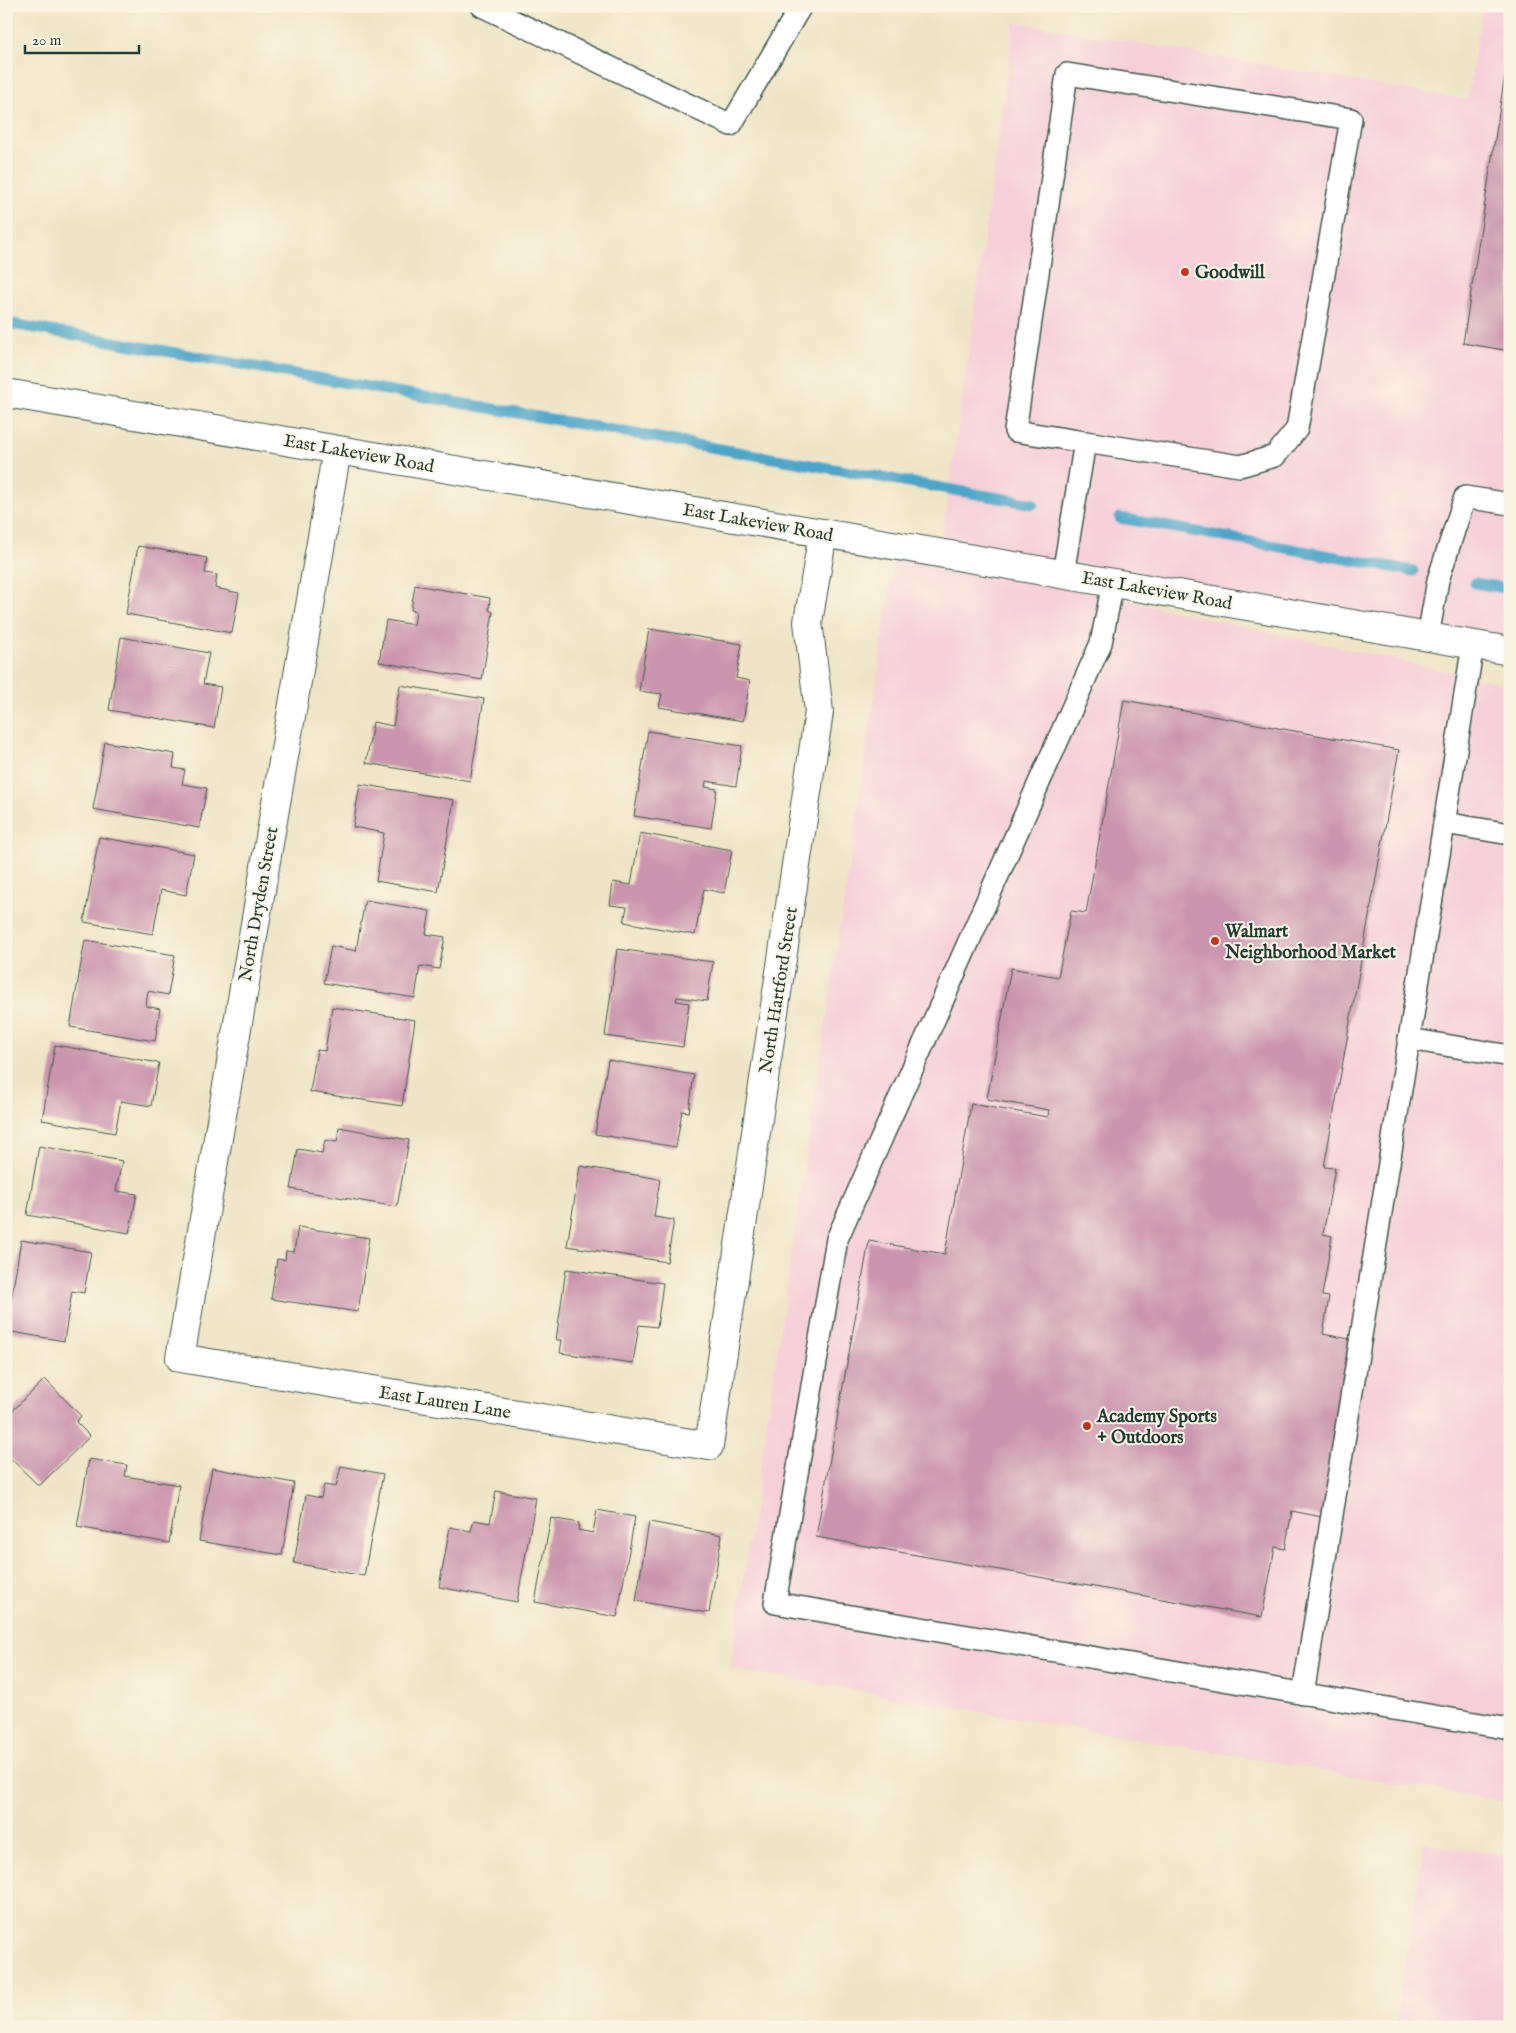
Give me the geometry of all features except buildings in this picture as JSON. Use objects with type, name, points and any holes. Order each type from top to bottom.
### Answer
[{"type":"street","name":"East Lakeview Road","points":[[6,392],[1510,651]]},
{"type":"street","name":"North Dryden Street","points":[[180,1358],[337,450]]},
{"type":"street","name":"North Hartford Street","points":[[709,1446],[819,712],[808,622],[823,533]]},
{"type":"street","name":"East Lauren Lane","points":[[180,1358],[709,1446]]},
{"type":"lane","points":[[482,6],[731,125],[801,6]]},
{"type":"lane","points":[[1067,74],[1351,119],[1297,429],[1275,456],[1240,466],[1084,442],[1015,430],[1067,74]]},
{"type":"lane","points":[[1063,574],[1084,442]]},
{"type":"lane","points":[[1428,637],[1438,580],[1465,497],[1510,504]]},
{"type":"lane","points":[[1113,583],[1102,643],[837,1239],[775,1604],[1510,1729]]},
{"type":"lane","points":[[1303,1694],[1472,645]]},
{"type":"lane","points":[[1444,823],[1510,834]]},
{"type":"lane","points":[[1409,1039],[1510,1056]]},
{"type":"shaded area","points":[[1483,6],[1510,6],[1510,641],[941,549],[1014,22],[1467,100]]},
{"type":"shaded area","points":[[896,550],[1510,685],[1510,1803],[730,1669]]},
{"type":"shaded area","points":[[1424,1843],[1510,1856],[1510,2027],[1395,2027]]},
{"type":"waterway","points":[[6,323],[1033,504]]},
{"type":"waterway","points":[[1120,518],[1413,571]]},
{"type":"waterway","points":[[1475,583],[1510,589]]},
{"type":"place","name":"Goodwill","points":[[1185,272]]},
{"type":"place","name":"Walmart Neighborhood Market","points":[[1215,941]]},
{"type":"place","name":"Academy Sports + Outdoors","points":[[1087,1426]]}]
